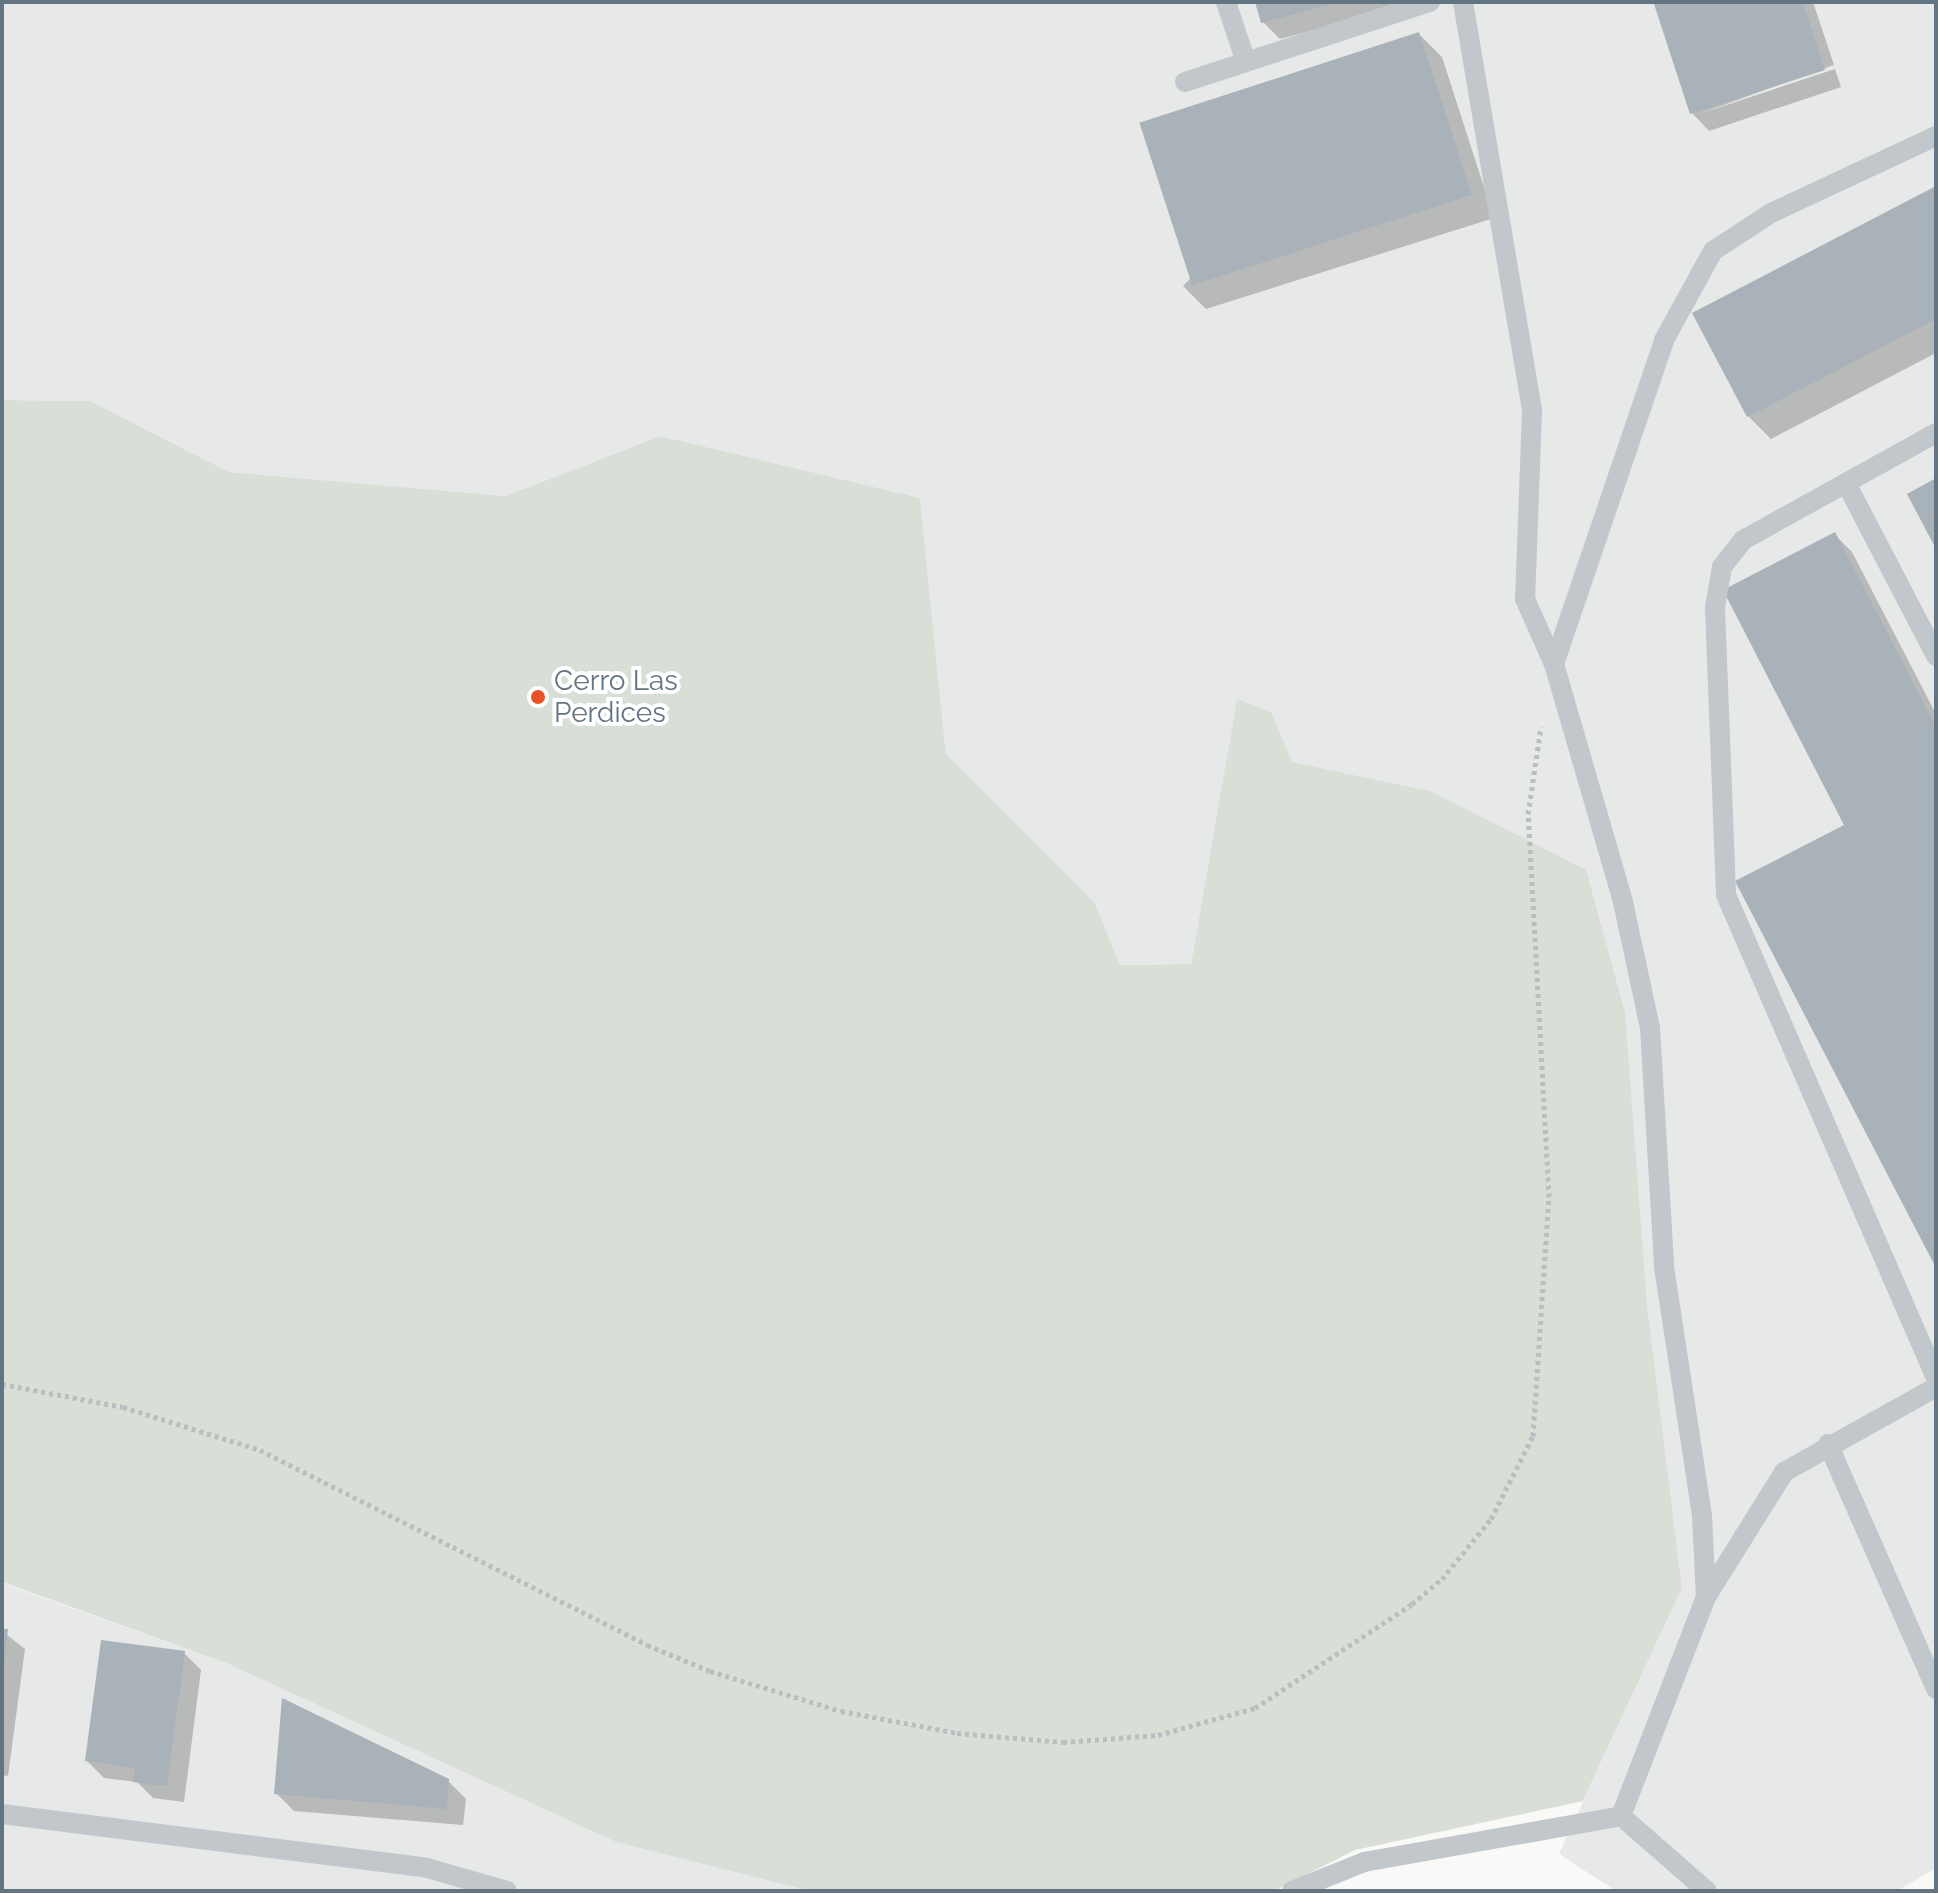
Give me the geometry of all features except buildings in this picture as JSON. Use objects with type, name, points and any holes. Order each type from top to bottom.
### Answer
[{"type":"lane","points":[[1226,2],[1246,62]]},
{"type":"lane","points":[[1185,82],[1430,2]]},
{"type":"lane","points":[[1463,2],[1532,411],[1525,599],[1554,664],[1623,902],[1650,1028],[1664,1267],[1702,1516],[1706,1597]]},
{"type":"lane","points":[[1554,664],[1664,340],[1713,251],[1771,213],[1936,136]]},
{"type":"lane","points":[[1936,433],[1743,540],[1719,577],[1715,607],[1726,895],[1936,1378]]},
{"type":"lane","points":[[1846,483],[1936,656]]},
{"type":"lane","points":[[1621,1816],[1706,1597],[1784,1472],[1828,1444],[1936,1387]]},
{"type":"lane","points":[[1828,1444],[1936,1689]]},
{"type":"lane","points":[[2,1814],[427,1868],[507,1891]]},
{"type":"lane","points":[[1292,1891],[1364,1862],[1621,1816]]},
{"type":"lane","points":[[1621,1816],[1707,1891]]},
{"type":"path","points":[[2,1384],[123,1407],[260,1450],[647,1645],[710,1671],[841,1711],[957,1733],[1063,1742],[1158,1735],[1255,1708],[1412,1604],[1442,1579],[1491,1519],[1533,1436],[1549,1197],[1529,830],[1542,722]]},
{"type":"shaded area","points":[[2,2],[1936,2],[1936,1868],[1897,1891],[1616,1891],[1559,1854],[1682,1588],[1647,1304],[1633,1127],[1430,791],[1292,762],[1272,713],[1237,700],[1191,964],[1120,965],[1094,902],[946,754],[920,498],[660,436],[506,496],[229,472],[90,401],[2,400]]},
{"type":"shaded area","points":[[2,400],[90,401],[229,472],[506,496],[660,436],[920,498],[946,754],[1094,902],[1120,965],[1191,964],[1237,699],[1272,713],[1292,762],[1430,791],[1586,870],[1625,1013],[1647,1304],[1682,1588],[1583,1801],[1355,1850],[1274,1891],[810,1891],[616,1842],[226,1663],[2,1582]]},
{"type":"shaded area","points":[[2,1583],[226,1663],[616,1842],[810,1891],[2,1891]]},
{"type":"place","name":"Cerro Las Perdices","points":[[538,697]]}]
